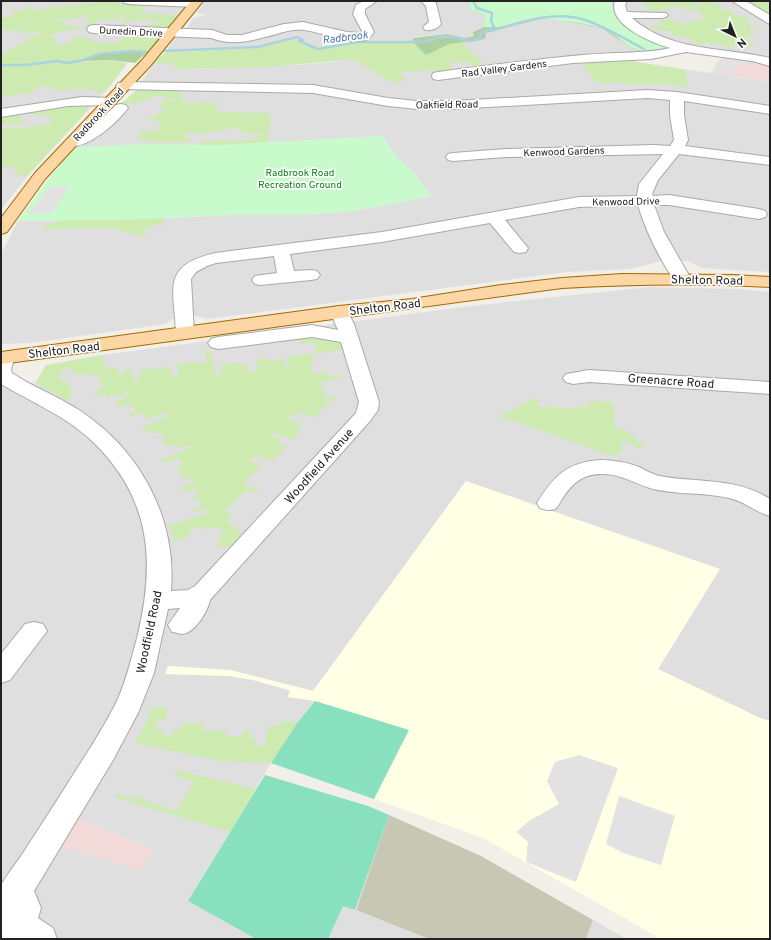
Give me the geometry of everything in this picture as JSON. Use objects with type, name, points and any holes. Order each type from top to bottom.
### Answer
[{"type":"main road","name":"Radbrook Road","points":[[1,229],[40,176],[71,143],[115,104],[123,86],[147,62],[169,33],[195,3]]},
{"type":"main road","name":"Shelton Road","points":[[3,358],[562,283],[622,279],[682,279],[770,282]]},
{"type":"street","points":[[128,1],[195,3]]},
{"type":"street","name":"Dunedin Drive","points":[[93,29],[212,34],[226,39],[242,39],[284,28],[303,26],[347,36],[363,36],[368,32],[359,14],[360,7],[371,1]]},
{"type":"street","points":[[427,1],[432,5],[436,25]]},
{"type":"street","points":[[621,1],[619,8],[629,23],[648,35],[685,48],[767,57]]},
{"type":"street","points":[[738,1],[769,19]]},
{"type":"street","points":[[623,15],[662,15]]},
{"type":"street","name":"Rad Valley Gardens","points":[[438,76],[570,60],[641,56],[673,52],[685,48]]},
{"type":"street","name":"Oakfield Road","points":[[123,86],[313,89],[381,101],[417,105],[453,105],[629,94],[677,96],[770,110]]},
{"type":"street","points":[[677,96],[677,115],[681,140],[675,150],[648,182],[644,191],[645,200],[656,231],[682,279]]},
{"type":"street","points":[[1,113],[88,100],[115,104]]},
{"type":"street","name":"Kenwood Gardens","points":[[453,157],[506,153],[654,149],[770,161]]},
{"type":"street","name":"Kenwood Drive","points":[[185,333],[182,279],[190,268],[215,258],[382,237],[580,202],[669,200],[759,214]]},
{"type":"street","points":[[494,217],[520,248]]},
{"type":"street","points":[[281,250],[286,277]]},
{"type":"street","points":[[261,280],[311,275]]},
{"type":"street","name":"Woodfield Avenue","points":[[181,625],[196,607],[198,596],[204,592],[364,417],[368,410],[369,402],[365,386],[339,312]]},
{"type":"street","points":[[218,343],[312,331],[324,332],[340,337],[349,337]]},
{"type":"street","name":"Woodfield Road","points":[[3,358],[3,376],[68,412],[97,434],[113,450],[130,473],[145,498],[155,524],[160,559],[159,600],[143,665],[136,686],[110,742],[15,917]]},
{"type":"street","name":"Greenacre Road","points":[[573,378],[589,376],[770,388]]},
{"type":"street","points":[[548,503],[564,481],[581,464],[623,469],[654,482],[718,488],[743,494],[770,509]]},
{"type":"street","points":[[668,470],[690,476],[700,486]]},
{"type":"street","points":[[159,600],[182,599],[198,596]]},
{"type":"street","points":[[1,672],[34,631]]},
{"type":"shaded area","points":[[1,1],[190,1],[147,52],[132,51],[94,54],[82,60],[67,63],[60,60],[24,64],[1,64]]},
{"type":"shaded area","points":[[205,1],[468,1],[470,9],[484,15],[485,27],[475,36],[465,38],[447,34],[413,37],[413,41],[370,41],[317,47],[290,40],[254,48],[165,53],[175,37],[181,36],[185,32],[193,18],[206,15],[197,13]]},
{"type":"shaded area","points":[[613,1],[770,1],[770,66],[764,63],[686,49],[634,57],[636,62],[770,82],[770,272],[701,268],[689,261],[662,261],[630,269],[567,272],[208,319],[197,316],[172,319],[166,324],[30,343],[1,344],[1,254],[18,221],[121,220],[231,215],[302,215],[353,211],[432,196],[409,167],[396,157],[383,136],[221,145],[148,144],[81,147],[127,107],[119,106],[137,90],[153,63],[171,63],[176,69],[270,67],[321,63],[353,59],[413,42],[469,41],[486,33],[540,19],[562,20],[603,29],[630,47],[649,51],[669,46],[645,38],[618,19],[611,3]]},
{"type":"shaded area","points":[[724,57],[764,63],[770,66],[770,82],[711,73],[718,61]]},
{"type":"shaded area","points":[[726,58],[751,62],[748,66],[738,64],[732,73],[711,73],[718,61],[724,62]]},
{"type":"shaded area","points":[[56,61],[68,63],[95,61],[127,63],[106,91],[28,175],[1,210],[1,66],[27,66]]},
{"type":"shaded area","points":[[50,186],[69,187],[52,213],[28,214]]},
{"type":"shaded area","points":[[650,287],[739,289],[770,292],[770,721],[760,718],[658,669],[719,570],[466,481],[313,691],[230,670],[166,674],[229,676],[253,680],[290,691],[288,697],[315,701],[298,722],[271,763],[188,901],[256,939],[1,939],[1,386],[35,383],[46,365],[102,355],[470,306]],"holes":[[[78,818],[154,849],[62,846]]]},
{"type":"shaded area","points":[[466,481],[720,569],[658,669],[760,718],[770,721],[770,939],[661,939],[483,838],[374,799],[408,730],[315,701],[288,697],[290,690],[253,680],[229,676],[165,674],[168,666],[230,670],[313,691]]},
{"type":"shaded area","points":[[579,755],[618,768],[576,882],[526,862],[528,842],[516,832],[529,821],[559,804],[547,781],[555,762]]},
{"type":"shaded area","points":[[619,796],[675,816],[661,865],[623,853],[606,844]]},
{"type":"shaded area","points":[[389,815],[481,856],[593,920],[586,939],[429,939],[356,910]]},
{"type":"shaded area","points":[[78,818],[154,849],[140,870],[62,847]]},
{"type":"shaded area","points":[[343,905],[429,939],[328,939]]},
{"type":"shaded area","points":[[593,920],[627,939],[586,939]]},
{"type":"green space","points":[[468,1],[613,1],[611,3],[619,19],[645,38],[667,48],[638,51],[603,29],[562,20],[540,19],[486,33],[485,39],[449,44],[426,55],[413,42],[413,38],[447,34],[465,38],[474,36],[473,32],[485,27],[484,15],[470,9]]},
{"type":"green space","points":[[468,1],[613,1],[611,3],[619,19],[645,38],[669,46],[654,50],[638,50],[632,48],[610,32],[603,29],[581,23],[553,19],[539,19],[505,26],[485,27],[484,15],[470,9]]},
{"type":"green space","points":[[646,1],[699,2],[691,9],[686,10],[683,7],[667,7],[669,10],[646,11],[644,10],[652,9],[643,4]]},
{"type":"green space","points":[[744,1],[770,1],[770,14],[763,13]]},
{"type":"green space","points":[[101,2],[148,4],[140,13],[179,15],[167,28],[132,28],[160,22],[155,19],[130,21],[123,28],[119,28],[117,24],[123,24],[126,17],[121,17],[120,20],[100,19],[96,24],[92,25],[85,24],[89,20],[88,17],[55,20],[56,22],[65,22],[67,26],[88,28],[58,32],[50,37],[57,39],[53,42],[60,43],[56,46],[63,45],[85,35],[83,39],[93,39],[92,42],[100,43],[110,41],[109,43],[122,42],[119,41],[131,34],[155,35],[161,37],[147,52],[132,51],[100,53],[82,60],[67,63],[60,60],[24,64],[1,64],[1,55],[44,31],[23,34],[21,30],[6,31],[1,25],[1,17],[13,17],[12,12],[25,10],[24,8],[33,6],[32,10]]},
{"type":"green space","points":[[703,2],[712,2],[725,8],[719,9],[722,11],[729,10],[736,16],[744,15],[750,19],[743,20],[752,26],[760,26],[761,28],[751,28],[751,33],[756,34],[747,36],[746,38],[749,38],[747,42],[756,43],[749,47],[744,44],[729,47],[733,49],[728,49],[726,46],[706,43],[698,45],[691,43],[696,41],[689,38],[668,35],[673,34],[668,31],[654,31],[650,26],[660,26],[660,21],[651,20],[675,20],[678,23],[695,22],[693,20],[705,19],[700,12],[690,11]]},
{"type":"green space","points":[[298,39],[305,45],[317,47],[370,41],[414,42],[459,39],[486,66],[476,68],[468,61],[449,63],[453,70],[438,72],[432,70],[401,72],[397,74],[403,75],[406,81],[393,83],[353,59],[270,67],[176,69],[171,63],[153,63],[165,53],[254,48]]},
{"type":"green space","points":[[132,51],[147,52],[135,63],[111,60],[82,60],[100,53]]},
{"type":"green space","points":[[634,57],[636,62],[686,70],[687,87],[664,84],[624,84],[623,80],[620,81],[621,83],[597,83],[579,61]]},
{"type":"green space","points":[[111,60],[127,63],[109,87],[100,94],[95,94],[96,90],[51,90],[53,87],[39,86],[31,93],[1,97],[1,66],[27,66],[56,61],[68,63]]},
{"type":"green space","points":[[137,90],[182,92],[180,100],[184,100],[184,103],[197,103],[199,101],[216,104],[219,101],[216,112],[271,113],[268,142],[193,145],[208,141],[254,140],[254,137],[262,136],[261,133],[242,134],[241,128],[209,132],[209,135],[203,133],[186,133],[184,137],[193,140],[186,142],[147,142],[147,139],[137,139],[142,131],[168,130],[158,130],[162,121],[147,120],[149,117],[157,117],[159,111],[166,111],[167,109],[160,107],[162,101],[175,101],[176,99],[163,99],[164,96],[152,96],[150,100],[144,100],[137,104],[122,103]]},
{"type":"green space","points":[[81,105],[88,108],[88,110],[28,175],[18,175],[14,173],[18,169],[15,167],[1,166],[1,128],[32,127],[53,123],[47,114],[36,116],[33,112]]},
{"type":"green space","points":[[20,115],[23,124],[1,124],[1,118]]},
{"type":"green space","name":"Radbrook Road Recreation Ground","points":[[383,136],[396,157],[409,167],[432,196],[353,211],[302,215],[231,215],[121,220],[18,221],[73,149],[81,147],[148,144],[221,145]]},
{"type":"green space","points":[[163,218],[162,222],[170,227],[159,223],[142,231],[147,233],[145,234],[147,236],[146,237],[119,231],[119,228],[42,229],[45,224],[55,224],[57,220]]},
{"type":"green space","points":[[312,335],[328,338],[340,343],[342,349],[312,355],[314,362],[309,363],[315,374],[327,372],[329,377],[339,375],[340,379],[321,381],[325,398],[335,397],[336,401],[331,400],[314,418],[296,412],[288,419],[302,423],[296,430],[301,431],[293,440],[272,432],[269,435],[281,439],[278,443],[287,446],[272,461],[256,455],[249,461],[261,465],[243,484],[260,490],[256,493],[246,490],[225,511],[232,514],[226,520],[242,533],[231,547],[217,546],[223,529],[208,528],[207,530],[192,527],[187,538],[174,541],[169,525],[209,513],[206,509],[195,512],[193,509],[202,506],[198,499],[191,500],[191,498],[199,495],[196,488],[183,492],[182,488],[184,485],[195,482],[192,478],[185,480],[177,467],[183,465],[179,458],[163,463],[161,460],[191,447],[188,444],[178,449],[174,444],[167,447],[161,440],[166,438],[159,432],[153,434],[148,430],[144,431],[141,428],[170,415],[166,412],[149,419],[140,413],[130,417],[128,415],[137,410],[128,404],[122,407],[114,403],[132,393],[129,391],[117,397],[113,394],[107,397],[102,393],[97,396],[93,392],[105,385],[97,384],[102,377],[72,373],[74,370],[71,368],[65,369],[57,379],[65,381],[71,388],[71,397],[66,400],[36,383],[46,365],[102,355],[106,369],[117,368],[120,375],[125,374],[124,371],[131,370],[134,380],[140,379],[138,371],[159,367],[160,370],[164,370],[164,367],[169,366],[172,377],[179,376],[177,362],[181,362],[181,364],[196,362],[196,364],[208,362],[205,351],[210,351],[216,375],[221,374],[220,366],[237,362],[239,365],[246,364],[249,372],[260,370],[255,360],[268,358],[269,361],[282,359],[285,366],[289,365],[286,357],[317,353],[313,342],[300,344],[296,337]]},
{"type":"green space","points":[[542,394],[535,399],[539,402],[537,404],[544,408],[548,405],[548,407],[579,409],[579,406],[589,407],[589,401],[614,402],[615,429],[626,430],[644,446],[641,449],[624,440],[619,446],[624,448],[615,457],[511,420],[498,417]]},
{"type":"green space","points":[[315,701],[409,730],[374,799],[271,763],[298,722]]},
{"type":"green space","points":[[152,707],[168,708],[165,721],[158,720],[155,729],[163,730],[162,735],[172,736],[174,730],[181,730],[183,723],[204,724],[203,731],[226,731],[226,736],[242,736],[243,731],[249,731],[248,738],[255,738],[254,746],[265,746],[268,726],[281,726],[282,721],[298,722],[271,763],[220,761],[135,743],[148,719]]},
{"type":"green space","points":[[176,770],[256,789],[230,832],[117,798],[118,794],[131,799],[134,796],[175,811],[194,782],[173,774]]},
{"type":"green space","points":[[265,775],[368,806],[389,815],[355,910],[343,906],[328,939],[256,939],[188,901]]},
{"type":"waterway","name":"Radbrook","points":[[163,51],[258,47],[297,37],[303,40],[299,41],[318,49],[358,42],[424,42],[440,37],[452,37],[471,41],[480,39],[481,33],[494,27],[491,21],[492,13],[477,8],[473,1]]},
{"type":"waterway","points":[[491,31],[538,18],[562,16],[574,17],[600,26],[644,49]]},
{"type":"waterway","name":"Radbrook","points":[[1,65],[25,65],[57,61],[67,63],[84,60],[99,54],[131,51],[147,52]]}]
